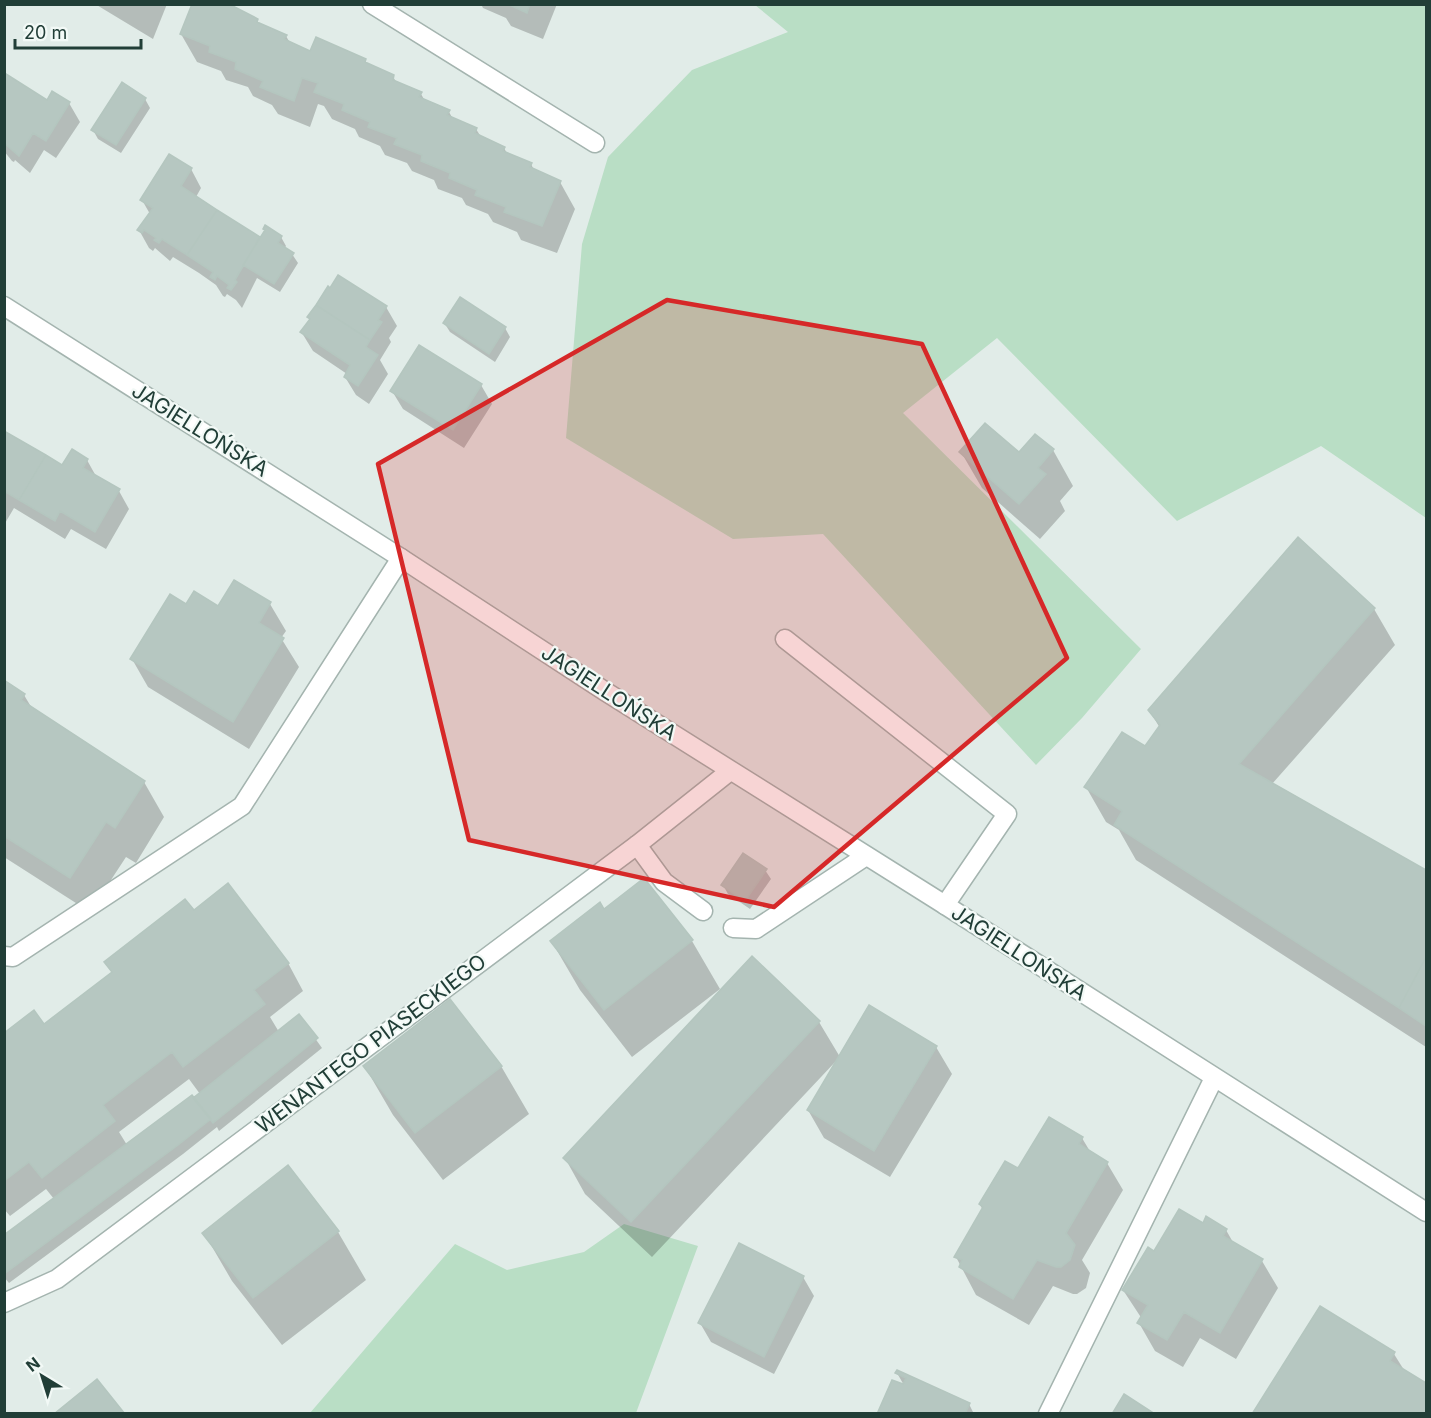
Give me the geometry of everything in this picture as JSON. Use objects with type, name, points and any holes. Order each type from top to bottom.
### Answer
[{"type":"street","points":[[372,4],[595,143]]},
{"type":"street","name":"JAGIELLOŃSKA","points":[[4,306],[401,558],[730,771],[945,905],[1426,1212]]},
{"type":"street","points":[[4,956],[13,957],[242,806],[401,558]]},
{"type":"street","points":[[785,639],[1007,814],[945,905]]},
{"type":"street","name":"WENANTEGO PIASECKIEGO","points":[[4,1303],[57,1279],[637,845],[730,771]]},
{"type":"street","points":[[637,845],[664,882],[703,911]]},
{"type":"street","points":[[733,928],[756,929],[866,856]]},
{"type":"street","points":[[1048,1413],[1214,1078]]},
{"type":"highlighted area","points":[[667,300],[922,344],[1067,658],[774,907],[469,840],[378,464]]},
{"type":"green space","points":[[755,5],[1426,5],[1426,518],[1321,446],[1177,521],[997,338],[903,413],[1141,649],[1082,718],[1036,765],[823,534],[733,539],[566,438],[582,244],[608,157],[692,70],[788,32]]},
{"type":"green space","points":[[624,1224],[698,1246],[636,1413],[310,1413],[455,1244],[507,1270],[584,1252]]},
{"type":"building","points":[[192,4],[229,4],[258,19],[257,22],[287,35],[284,39],[310,51],[316,37],[366,59],[365,62],[394,75],[393,80],[422,92],[419,97],[450,110],[447,115],[477,128],[475,133],[505,147],[503,151],[532,163],[530,167],[561,181],[542,226],[504,212],[506,207],[475,195],[477,190],[449,178],[450,173],[421,161],[422,155],[394,144],[397,138],[368,127],[370,122],[342,110],[344,104],[314,92],[318,83],[302,78],[294,101],[260,87],[263,81],[235,69],[236,62],[209,52],[210,46],[180,34]]},
{"type":"building","points":[[507,4],[530,4],[527,13]]},
{"type":"building","points":[[6,74],[47,100],[52,91],[70,102],[46,141],[33,133],[19,156],[4,143],[4,76]]},
{"type":"building","points":[[122,82],[146,98],[116,145],[91,130]]},
{"type":"building","points":[[169,154],[192,168],[181,186],[217,210],[187,255],[162,239],[159,243],[154,240],[156,238],[144,230],[142,233],[137,230],[153,208],[140,200]]},
{"type":"building","points":[[217,210],[260,237],[231,290],[227,288],[229,285],[217,276],[215,280],[210,277],[213,272],[187,255]]},
{"type":"building","points":[[265,225],[282,236],[278,243],[294,253],[274,284],[243,265],[265,230],[263,229]]},
{"type":"building","points":[[338,275],[387,306],[378,320],[382,322],[370,340],[316,305]]},
{"type":"building","points":[[460,297],[506,327],[489,354],[443,323]]},
{"type":"building","points":[[316,305],[370,340],[366,347],[378,355],[358,386],[344,377],[350,365],[300,332],[310,319],[307,317]]},
{"type":"building","points":[[419,345],[482,384],[453,430],[390,391]]},
{"type":"building","points":[[985,423],[1019,452],[1035,434],[1054,449],[1038,468],[1046,474],[1019,504],[959,452]]},
{"type":"building","points":[[4,431],[46,455],[19,500],[4,491]]},
{"type":"building","points":[[72,449],[88,459],[83,468],[120,489],[95,532],[60,511],[55,521],[19,500],[46,455],[62,465]]},
{"type":"building","points":[[1298,537],[1375,608],[1239,764],[1426,870],[1426,957],[1399,1008],[1114,825],[1122,811],[1084,787],[1122,732],[1145,746],[1160,725],[1148,710]]},
{"type":"building","points":[[234,580],[271,602],[259,623],[284,638],[233,722],[130,659],[170,594],[186,604],[194,591],[218,606]]},
{"type":"building","points":[[4,680],[25,694],[21,700],[145,781],[115,828],[106,822],[70,878],[4,836]]},
{"type":"building","points":[[743,853],[767,869],[745,901],[721,885]]},
{"type":"building","points":[[644,878],[693,940],[604,1010],[550,941],[600,902],[604,909]]},
{"type":"building","points":[[228,883],[289,963],[254,990],[265,1004],[183,1067],[172,1052],[103,1105],[115,1121],[42,1178],[29,1162],[4,1181],[4,1033],[34,1010],[44,1024],[112,972],[104,962],[185,899],[194,910]]},
{"type":"building","points":[[752,956],[820,1021],[631,1222],[563,1158]]},
{"type":"building","points":[[1426,957],[1426,1026],[1399,1008]]},
{"type":"building","points":[[450,999],[502,1066],[415,1133],[363,1066]]},
{"type":"building","points":[[869,1005],[937,1046],[874,1151],[807,1110]]},
{"type":"building","points":[[299,1014],[318,1038],[213,1123],[193,1098]]},
{"type":"building","points":[[192,1095],[211,1119],[4,1274],[4,1235]]},
{"type":"building","points":[[1049,1117],[1083,1137],[1079,1144],[1108,1162],[1066,1233],[1075,1245],[1070,1260],[1061,1267],[1056,1267],[1037,1260],[1013,1299],[959,1267],[962,1260],[954,1257],[983,1207],[979,1204],[1005,1161],[1018,1168]]},
{"type":"building","points":[[288,1165],[339,1231],[253,1298],[202,1233]]},
{"type":"building","points":[[1179,1209],[1203,1223],[1206,1216],[1227,1229],[1223,1236],[1263,1259],[1220,1333],[1184,1312],[1167,1340],[1137,1323],[1148,1305],[1122,1290],[1148,1247],[1154,1251]]},
{"type":"building","points":[[739,1243],[804,1276],[764,1357],[698,1323]]},
{"type":"building","points":[[1320,1306],[1395,1352],[1390,1361],[1426,1383],[1426,1414],[1252,1414]]},
{"type":"building","points":[[897,1370],[970,1403],[965,1414],[877,1414],[892,1380],[903,1384],[906,1378],[895,1373]]},
{"type":"building","points":[[97,1379],[125,1414],[54,1414]]},
{"type":"building","points":[[1124,1394],[1155,1414],[1112,1414]]}]
